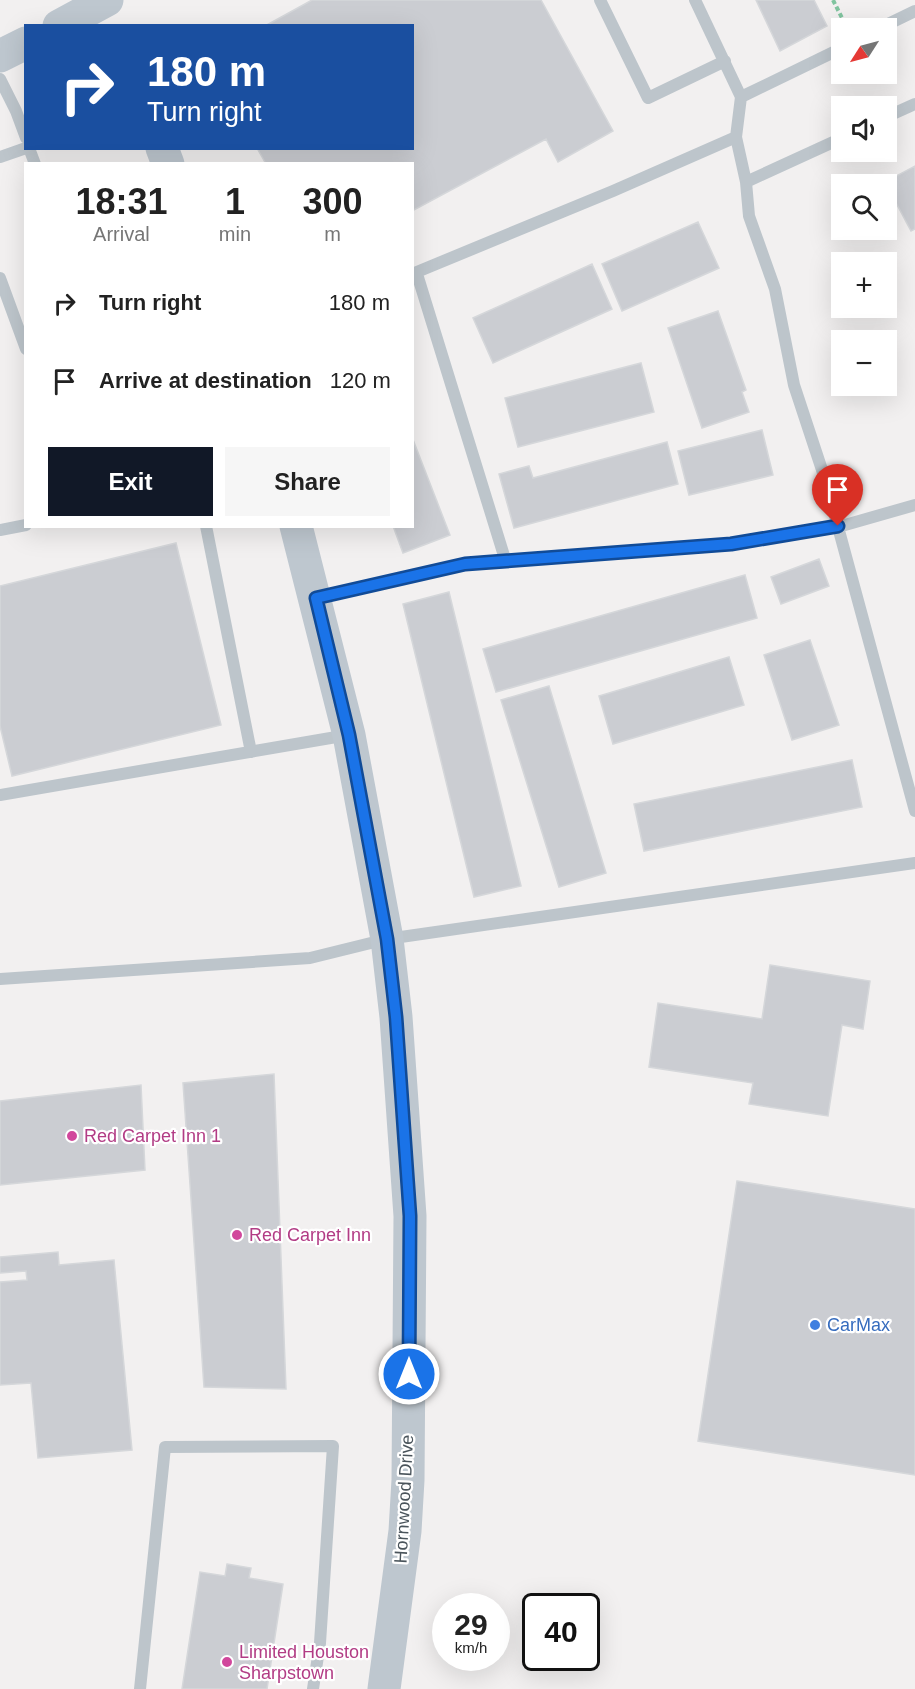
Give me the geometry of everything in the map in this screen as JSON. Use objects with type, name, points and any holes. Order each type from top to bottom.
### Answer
[{"type":"street","points":[[64,24],[100,8]]},
{"type":"street","points":[[0,56],[24,44]]},
{"type":"street","name":"Hornwood Drive","points":[[297,528],[349,735],[387,939],[396,1017],[410,1216],[408,1480],[405,1531],[384,1689]]},
{"type":"lane","points":[[600,0],[648,98],[725,61]]},
{"type":"lane","points":[[695,0],[741,98],[736,136],[746,182],[749,216],[775,289],[794,385],[825,479],[915,811]]},
{"type":"lane","points":[[897,20],[915,11]]},
{"type":"lane","points":[[741,98],[831,53]]},
{"type":"lane","points":[[0,79],[24,133]]},
{"type":"lane","points":[[897,112],[915,104]]},
{"type":"lane","points":[[505,560],[415,274],[736,136]]},
{"type":"lane","points":[[746,182],[831,143]]},
{"type":"lane","points":[[0,158],[24,149]]},
{"type":"lane","points":[[0,278],[24,344]]},
{"type":"lane","points":[[316,598],[465,564],[731,544],[838,526],[915,505]]},
{"type":"lane","points":[[0,530],[24,525]]},
{"type":"lane","points":[[206,528],[251,752]]},
{"type":"lane","points":[[0,795],[349,735]]},
{"type":"lane","points":[[0,980],[310,958],[387,939],[888,869],[915,863]]},
{"type":"lane","points":[[140,1689],[165,1447],[333,1446],[320,1642],[313,1689]]},
{"type":"path","points":[[833,0],[842,18]]},
{"type":"building","points":[[312,0],[541,0],[613,131],[558,162],[546,139],[414,210],[414,162],[265,162],[258,150],[414,150],[414,24],[269,24]]},
{"type":"building","points":[[756,0],[814,0],[827,26],[780,51]]},
{"type":"building","points":[[915,166],[915,229],[911,231],[897,205],[897,176]]},
{"type":"building","points":[[698,222],[719,268],[622,311],[602,264]]},
{"type":"building","points":[[592,264],[612,309],[493,363],[473,318]]},
{"type":"building","points":[[718,311],[746,390],[742,392],[749,412],[702,428],[668,328]]},
{"type":"building","points":[[641,363],[654,412],[518,447],[505,398]]},
{"type":"building","points":[[762,430],[773,475],[689,495],[678,451]]},
{"type":"building","points":[[414,442],[450,535],[403,553],[394,528],[414,528]]},
{"type":"building","points":[[667,442],[678,484],[514,528],[499,474],[529,466],[533,478]]},
{"type":"building","points":[[176,543],[221,725],[12,776],[0,726],[0,586]]},
{"type":"building","points":[[819,559],[829,586],[781,604],[771,577]]},
{"type":"building","points":[[745,575],[757,618],[496,692],[483,649]]},
{"type":"building","points":[[449,592],[521,886],[474,897],[403,604]]},
{"type":"building","points":[[810,640],[839,725],[792,740],[764,655]]},
{"type":"building","points":[[729,657],[744,705],[613,744],[599,696]]},
{"type":"building","points":[[549,686],[606,873],[559,887],[501,700]]},
{"type":"building","points":[[852,760],[862,807],[644,851],[634,804]]},
{"type":"building","points":[[770,965],[870,981],[863,1029],[842,1025],[828,1116],[749,1104],[753,1083],[649,1067],[658,1003],[762,1019]]},
{"type":"building","name":"Red Carpet Inn","points":[[274,1074],[286,1389],[204,1387],[183,1083]]},
{"type":"building","name":"Red Carpet Inn 1","points":[[141,1085],[145,1170],[0,1185],[0,1101]]},
{"type":"building","name":"CarMax","points":[[737,1181],[915,1209],[915,1475],[698,1441]]},
{"type":"building","points":[[58,1252],[59,1265],[114,1260],[132,1450],[38,1458],[31,1383],[0,1385],[0,1282],[27,1280],[26,1271],[0,1273],[0,1257]]},
{"type":"building","points":[[227,1564],[251,1568],[249,1578],[283,1584],[267,1689],[182,1689],[200,1572],[225,1576]]},
{"type":"place","name":"Red Carpet Inn 1","points":[[72,1136]]},
{"type":"place","name":"Red Carpet Inn","points":[[237,1235]]},
{"type":"place","name":"CarMax","points":[[815,1325]]},
{"type":"place","name":"Limited Houston Sharpstown","points":[[227,1662]]},
{"type":"route","points":[[409,1374],[410,1216],[396,1017],[387,939],[349,735],[316,598],[465,564],[731,544],[838,526]]}]
